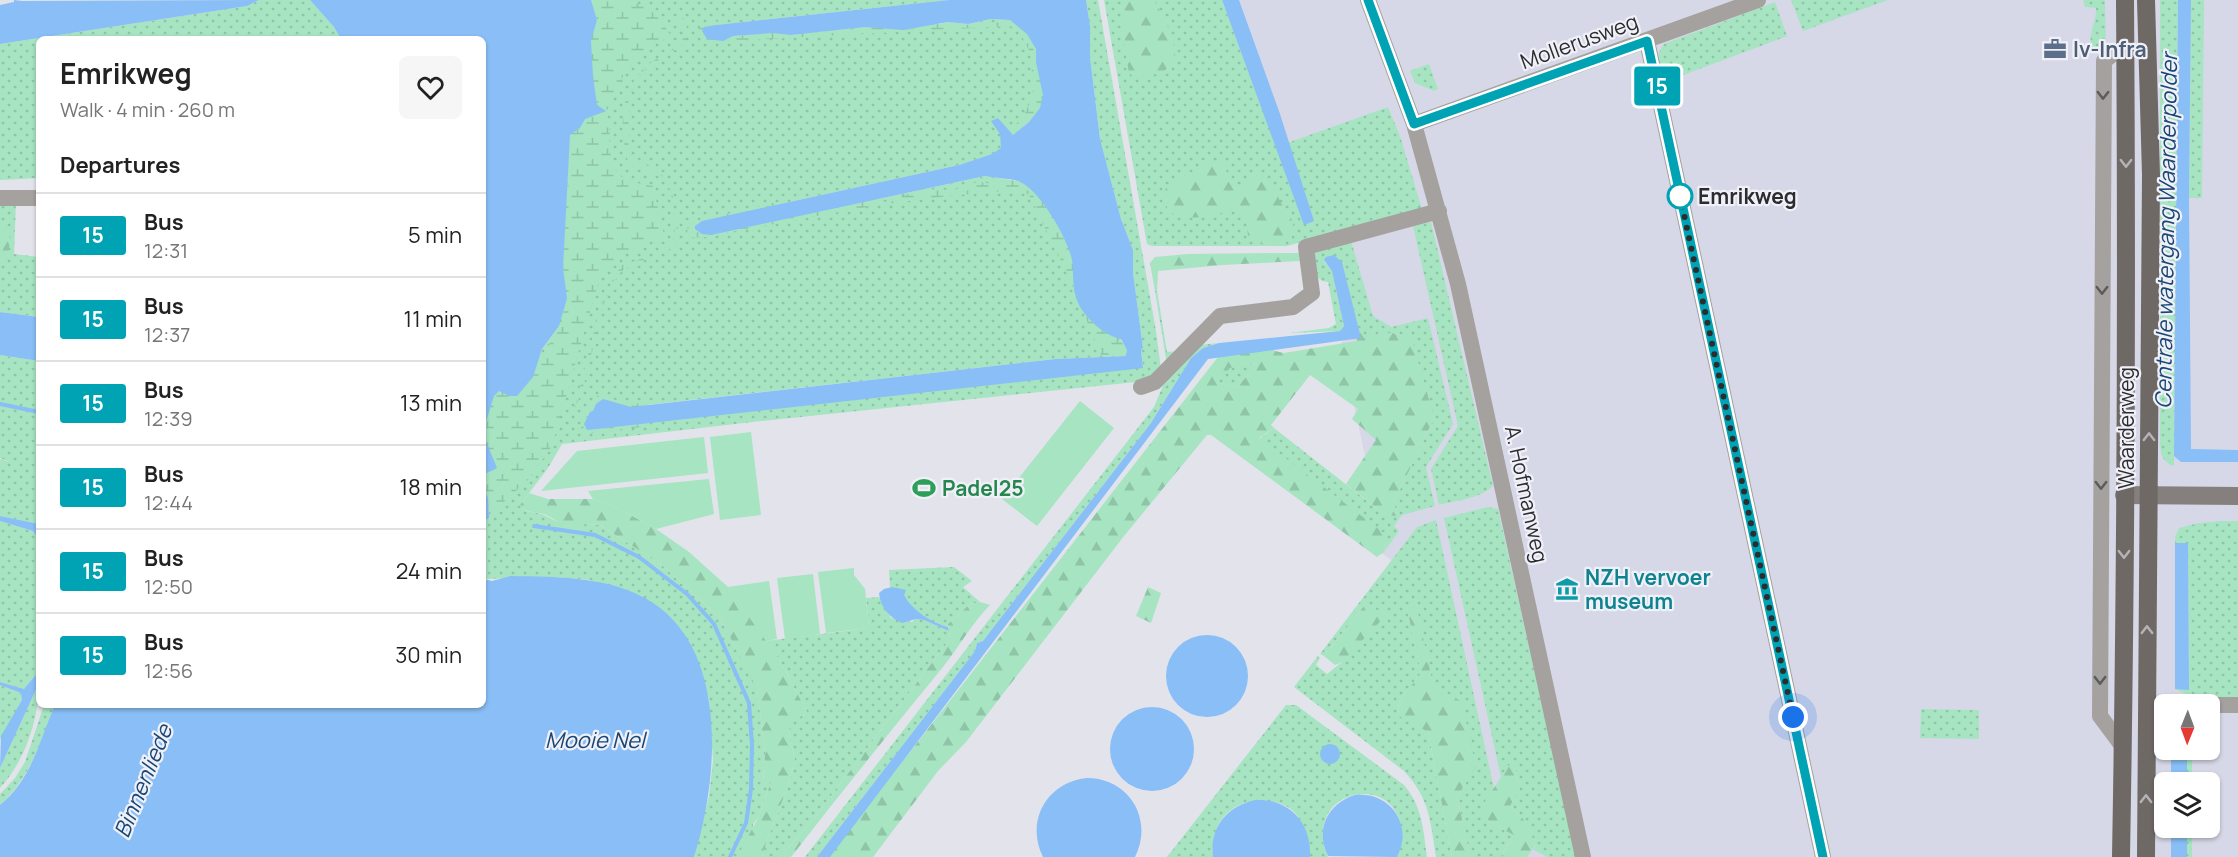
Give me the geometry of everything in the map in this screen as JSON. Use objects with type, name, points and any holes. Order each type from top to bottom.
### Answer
[{"type":"main road","name":"Waarderweg","points":[[2121,857],[2125,0]]},
{"type":"main road","name":"Waarderweg","points":[[2146,0],[2151,175],[2146,857]]},
{"type":"street","name":"A. Hofmanweg","points":[[1368,0],[1414,124],[1458,284],[1583,857]]},
{"type":"street","name":"Mollerusweg","points":[[1414,124],[1758,0]]},
{"type":"street","points":[[1647,41],[1823,857]]},
{"type":"street","name":"Waarderweg","points":[[2123,747],[2100,716],[2100,704],[2104,61],[2113,54],[2125,50]]},
{"type":"street","points":[[0,198],[36,198]]},
{"type":"street","points":[[1141,387],[1155,382],[1220,316],[1293,307],[1312,293],[1306,247],[1439,211]]},
{"type":"street","points":[[2124,495],[2238,496]]},
{"type":"street","points":[[2220,705],[2238,705]]},
{"type":"shaded area","points":[[1233,0],[2238,0],[2238,857],[1458,857],[1394,562],[1380,552],[1383,540],[1341,344],[1351,329]]},
{"type":"green space","points":[[259,0],[310,0],[339,36],[52,36],[247,6]]},
{"type":"green space","points":[[591,0],[949,0],[716,25],[723,41],[733,36],[773,33],[791,35],[865,27],[935,25],[948,22],[968,24],[991,19],[1010,20],[1027,34],[1043,95],[1041,108],[1029,122],[1012,135],[998,118],[1002,148],[992,154],[959,165],[702,221],[711,235],[985,176],[1017,181],[1028,187],[1127,350],[1126,356],[1056,359],[593,411],[1143,367],[1141,350],[1143,348],[1133,273],[1133,250],[1121,219],[1100,139],[1086,0],[1098,0],[1161,369],[1145,381],[562,444],[548,468],[520,505],[526,511],[542,514],[558,522],[600,525],[663,566],[720,618],[757,688],[765,753],[763,781],[771,782],[758,818],[753,824],[754,857],[694,857],[709,796],[713,761],[709,699],[642,596],[589,580],[557,577],[486,579],[486,520],[489,518],[488,498],[494,396],[499,391],[509,396],[533,377],[542,349],[559,326],[570,134],[597,20]]},
{"type":"green space","points":[[591,0],[640,4],[656,15],[671,36],[647,48],[626,69],[606,111],[597,105],[584,53],[597,20]]},
{"type":"green space","points":[[1104,0],[1222,0],[1276,147],[1388,107],[1400,136],[1422,209],[1287,246],[1152,246],[1147,244]]},
{"type":"green space","points":[[1128,0],[1154,0],[1166,22],[1174,45],[1175,61],[1162,73],[1135,78],[1129,73],[1122,24],[1124,6]]},
{"type":"green space","points":[[1791,0],[1888,0],[1803,31]]},
{"type":"green space","points":[[2083,0],[2105,0],[2106,50],[2095,51],[2092,47],[2091,37],[2096,8],[2085,7]]},
{"type":"green space","points":[[2160,0],[2178,0],[2174,466],[2163,458],[2160,445]]},
{"type":"green space","points":[[2191,0],[2204,0],[2202,198],[2189,198]]},
{"type":"green space","points":[[1775,2],[1787,36],[1662,83],[1658,58],[1664,44]]},
{"type":"green space","points":[[684,18],[688,33],[685,42],[642,73],[632,91],[628,113],[628,136],[632,156],[659,172],[667,182],[674,200],[667,184],[662,179],[629,165],[623,124],[626,98],[631,85],[649,64],[682,40],[685,35],[679,20]]},
{"type":"green space","points":[[1004,20],[1027,24],[1037,39],[1047,100],[1015,135],[1008,133],[1024,115],[1033,96],[1031,54],[1019,31],[1010,26],[712,42],[697,37],[702,24],[720,21],[705,29],[717,38],[775,32],[794,36],[808,29],[821,33],[832,28],[848,31],[857,23],[911,29],[932,24],[984,25]]},
{"type":"green space","points":[[36,38],[36,178],[0,180],[0,44]]},
{"type":"green space","points":[[1429,64],[1438,89],[1434,91],[1415,83],[1410,71]]},
{"type":"green space","points":[[600,113],[610,120],[610,152],[615,168],[625,179],[653,186],[664,235],[608,263],[597,287],[552,446],[530,478],[496,509],[486,506],[486,413],[495,390],[513,396],[560,329],[565,304],[557,287],[564,250],[570,134],[580,128],[585,119]]},
{"type":"green space","points":[[1221,160],[1227,164],[1226,179],[1233,186],[1246,187],[1253,176],[1264,175],[1271,181],[1292,221],[1294,232],[1292,238],[1282,243],[1255,244],[1248,237],[1246,215],[1234,209],[1201,217],[1186,217],[1168,212],[1164,195],[1167,185],[1211,162]]},
{"type":"green space","points":[[997,178],[1028,183],[1048,203],[1094,299],[1093,324],[1110,335],[1117,335],[1130,355],[1101,355],[1068,275],[1029,195],[1022,190],[902,202],[706,237],[688,238],[687,228],[693,222],[777,202],[767,219],[874,198],[886,202],[922,189],[955,190],[966,184],[980,182],[993,184]]},
{"type":"green space","points":[[0,201],[16,201],[14,254],[36,257],[36,317],[0,312]]},
{"type":"green space","points":[[675,207],[678,225],[676,246],[658,255],[656,254],[673,239]]},
{"type":"green space","points":[[0,221],[10,233],[9,250],[0,261]]},
{"type":"green space","points":[[1431,222],[1493,486],[1475,496],[1439,505],[1431,469],[1458,426],[1413,226]]},
{"type":"green space","points":[[1351,241],[1373,316],[1391,327],[1428,318],[1453,424],[1426,467],[1435,506],[1402,515],[1394,526],[1399,531],[1384,552],[1386,544],[1259,439],[1274,428],[1385,515],[1397,516],[1394,502],[1434,418],[1378,332],[1380,339],[1364,338],[1359,331],[1342,262],[1324,261],[1332,271],[1344,326],[1340,331],[1290,333],[1329,328],[1336,324],[1328,282],[1322,281],[1314,274],[1315,253]]},
{"type":"green space","points":[[1299,253],[1300,261],[1158,271],[1157,291],[1155,291],[1150,263],[1155,257],[1188,254]]},
{"type":"green space","points":[[647,257],[624,269],[617,277],[603,304],[583,389],[574,410],[600,308],[613,279],[622,265]]},
{"type":"green space","points":[[1155,291],[1157,291],[1167,352],[1180,351],[1167,365]]},
{"type":"green space","points":[[1359,331],[1364,338],[1379,338],[1378,332],[1411,335],[1434,418],[1394,502],[1397,516],[1385,515],[1346,484],[1376,440],[1352,419],[1358,409],[1310,375],[1271,425],[1274,428],[1259,438],[1384,533],[1387,537],[1384,552],[1377,557],[1211,435],[1207,435],[1124,536],[966,742],[938,771],[873,857],[828,857],[1218,357],[1271,347],[1275,351],[1284,353],[1357,341],[1355,333]],"holes":[[[1246,363],[1258,364],[1237,387],[1216,382],[1230,368]]]},
{"type":"green space","points":[[1218,343],[1203,348],[1191,358],[1151,423],[983,641],[977,643],[975,651],[817,857],[805,857],[1154,407],[1164,383],[1200,345]]},
{"type":"green space","points":[[0,355],[36,361],[36,523],[0,516],[0,459],[10,462],[0,458]]},
{"type":"green space","points":[[1246,363],[1258,364],[1237,387],[1215,382],[1230,367]]},
{"type":"green space","points":[[599,395],[629,404],[646,403],[645,407],[587,430],[640,424],[641,427],[581,434],[584,412]]},
{"type":"green space","points":[[1080,401],[1114,428],[1037,526],[1002,499]]},
{"type":"green space","points":[[751,432],[761,515],[720,520],[710,437]]},
{"type":"green space","points":[[704,437],[708,473],[541,491],[577,451]]},
{"type":"green space","points":[[709,479],[714,514],[656,529],[618,508],[593,499],[588,491]]},
{"type":"green space","points":[[529,493],[548,499],[593,499],[618,508],[656,529],[689,552],[728,587],[779,659],[807,712],[789,725],[795,760],[763,857],[737,857],[758,818],[771,782],[763,782],[765,753],[757,689],[720,618],[663,566],[600,525],[585,524],[578,535],[562,534],[555,520],[544,514],[525,510],[520,505]]},
{"type":"green space","points":[[1488,507],[1498,509],[1576,857],[1547,857],[1534,850],[1536,845],[1524,820],[1510,806],[1520,788],[1513,760],[1501,777],[1444,518]]},
{"type":"green space","points":[[1436,520],[1494,789],[1478,812],[1496,826],[1514,835],[1502,854],[1506,857],[1470,857],[1457,796],[1476,767],[1433,685],[1415,600],[1407,608],[1421,673],[1398,703],[1399,715],[1428,732],[1452,857],[1436,857],[1428,811],[1413,781],[1404,771],[1294,687],[1318,656],[1320,658],[1316,665],[1327,674],[1342,662],[1364,606],[1324,656],[1320,654],[1417,527]]},
{"type":"green space","points":[[0,521],[33,531],[36,536],[36,675],[24,689],[0,682]]},
{"type":"green space","points":[[2238,521],[2238,697],[2220,697],[2220,694],[2186,694],[2175,689],[2189,689],[2188,544],[2175,543],[2175,537],[2179,528],[2199,523]]},
{"type":"green space","points":[[954,567],[972,581],[963,587],[980,602],[970,604],[948,624],[948,627],[921,614],[900,593],[890,587],[889,570]]},
{"type":"green space","points":[[854,568],[854,575],[865,589],[869,628],[826,633],[818,572]]},
{"type":"green space","points":[[813,574],[820,634],[785,639],[777,578]]},
{"type":"green space","points":[[769,581],[777,639],[766,641],[728,587]]},
{"type":"green space","points":[[1148,587],[1161,593],[1151,623],[1136,616]]},
{"type":"green space","points":[[879,597],[891,618],[912,622],[915,619],[924,620],[949,631],[950,639],[812,821],[780,857],[763,857],[795,760],[790,741],[789,724],[807,712],[779,659],[766,641],[869,628],[866,598]]},
{"type":"green space","points":[[1415,599],[1433,685],[1462,702],[1476,767],[1457,796],[1470,857],[1452,857],[1428,732],[1399,716],[1398,703],[1421,673],[1407,608]]},
{"type":"green space","points":[[980,602],[990,605],[977,619],[943,667],[791,857],[780,857],[812,821],[950,639],[948,624],[970,604]]},
{"type":"green space","points":[[1364,606],[1388,613],[1342,662],[1335,665],[1324,656]]},
{"type":"green space","points":[[0,685],[21,693],[22,700],[0,740]]},
{"type":"green space","points":[[36,690],[36,708],[29,739],[17,765],[0,788],[0,768]]},
{"type":"green space","points":[[1286,705],[1296,705],[1404,785],[1419,811],[1427,857],[1397,857],[1402,837],[1398,816],[1386,801],[1365,794],[1352,795],[1342,800],[1328,814],[1323,834],[1328,857],[1310,857],[1306,837],[1294,812],[1278,803],[1261,801],[1249,802],[1228,812],[1216,831],[1213,857],[1167,857]]},
{"type":"green space","points":[[43,708],[54,708],[27,771],[0,805],[0,794],[15,778],[25,762]]},
{"type":"green space","points":[[1921,709],[1979,710],[1979,739],[1920,738]]},
{"type":"green space","points":[[1513,759],[1520,788],[1510,806],[1524,820],[1536,845],[1527,857],[1502,855],[1514,835],[1496,826],[1478,812]]},
{"type":"green space","points":[[2187,760],[2192,760],[2192,772],[2187,772]]},
{"type":"green space","points":[[2187,838],[2192,838],[2192,857],[2187,857]]},
{"type":"water","points":[[14,0],[259,0],[247,6],[52,36],[36,36],[36,38],[0,44],[0,5],[14,2]]},
{"type":"water","points":[[310,0],[591,0],[597,20],[591,41],[593,77],[597,105],[606,111],[585,119],[580,128],[570,135],[563,268],[567,298],[559,326],[542,349],[533,377],[517,396],[509,396],[499,391],[494,396],[486,422],[486,36],[339,36]]},
{"type":"water","points":[[949,0],[1086,0],[1100,139],[1121,219],[1133,250],[1133,273],[1143,348],[1141,350],[1143,368],[587,430],[584,424],[590,412],[603,399],[631,407],[1056,359],[1126,356],[1127,350],[1121,339],[1100,329],[1078,304],[1072,260],[1065,240],[1035,193],[1018,181],[985,176],[711,235],[702,234],[695,229],[695,226],[702,221],[959,165],[992,154],[1001,148],[1000,134],[991,121],[998,118],[1013,135],[1029,122],[1040,108],[1043,95],[1036,62],[1036,49],[1027,34],[1010,20],[991,19],[968,24],[948,22],[903,30],[865,27],[791,35],[773,33],[733,36],[723,41],[707,39],[702,31],[704,27],[716,25]]},
{"type":"water","points":[[1222,0],[1239,0],[1280,114],[1314,221],[1304,225]]},
{"type":"water","points":[[2178,0],[2191,0],[2189,198],[2191,449],[2238,450],[2238,462],[2181,462],[2174,456]]},
{"type":"water","points":[[1334,255],[1342,262],[1361,338],[1208,359],[830,857],[817,857],[975,651],[977,643],[983,641],[1151,423],[1191,358],[1203,348],[1219,343],[1340,331],[1344,326],[1332,271],[1324,260]]},
{"type":"water","points":[[0,312],[36,317],[36,361],[0,355]]},
{"type":"water","points":[[486,441],[497,468],[486,474]]},
{"type":"water","points":[[486,493],[488,498],[489,518],[486,520]]},
{"type":"water","points":[[0,516],[36,523],[36,536],[33,531],[0,521]]},
{"type":"water","points":[[2175,543],[2188,543],[2189,690],[2175,689]]},
{"type":"water","name":"Mooie Nel","points":[[511,576],[578,579],[626,589],[641,596],[670,617],[691,645],[704,678],[711,714],[712,752],[703,825],[694,857],[0,857],[0,805],[11,795],[27,771],[54,708],[486,708],[486,580],[492,581]]},
{"type":"water","points":[[892,587],[906,590],[904,595],[917,611],[948,627],[949,631],[924,620],[916,619],[902,623],[893,618],[886,611],[879,593]]},
{"type":"water","points":[[1199,635],[1215,635],[1230,642],[1241,653],[1248,668],[1245,692],[1236,705],[1215,717],[1199,717],[1184,710],[1173,699],[1166,684],[1166,668],[1173,653],[1184,642]]},
{"type":"water","points":[[36,675],[36,690],[0,768],[1,736],[22,700],[21,693],[0,685],[0,682],[24,689]]},
{"type":"water","points":[[1152,707],[1175,714],[1187,726],[1194,749],[1187,772],[1175,784],[1152,791],[1129,784],[1117,772],[1110,749],[1117,726],[1129,714]]},
{"type":"water","points":[[1326,744],[1334,744],[1340,750],[1340,758],[1334,764],[1326,764],[1320,758],[1320,750]]},
{"type":"water","points":[[2171,760],[2187,760],[2187,772],[2171,772]]},
{"type":"water","points":[[1087,778],[1115,785],[1134,803],[1141,829],[1140,843],[1135,857],[1043,857],[1038,843],[1037,830],[1038,817],[1043,806],[1061,787]]},
{"type":"water","points":[[1355,795],[1379,798],[1396,812],[1403,833],[1402,845],[1397,857],[1328,856],[1323,837],[1326,819],[1337,805]]},
{"type":"water","points":[[1255,800],[1278,803],[1296,815],[1307,833],[1310,857],[1213,857],[1214,837],[1222,820],[1236,807]]},
{"type":"water","points":[[2171,838],[2187,838],[2187,857],[2171,857]]},
{"type":"waterway","points":[[0,404],[36,411]]},
{"type":"waterway","points":[[534,526],[595,535],[639,557],[687,594],[714,624],[749,703],[752,745],[751,789],[746,823],[730,857]]},
{"type":"bus line","name":"15","points":[[1368,0],[1414,124],[1647,41],[1823,857]]},
{"type":"place","name":"Iv-Infra","points":[[2055,49]]},
{"type":"place","name":"Emrikweg","points":[[1680,196]]},
{"type":"place","name":"Padel25","points":[[924,488]]},
{"type":"place","name":"NZH vervoer museum","points":[[1567,589]]},
{"type":"route","points":[[1680,196],[1793,717]]},
{"type":"water label","name":"Centrale watergang Waarderpolder","points":[[2166,231]]},
{"type":"water label","name":"Binnenliede","points":[[143,781]]}]
